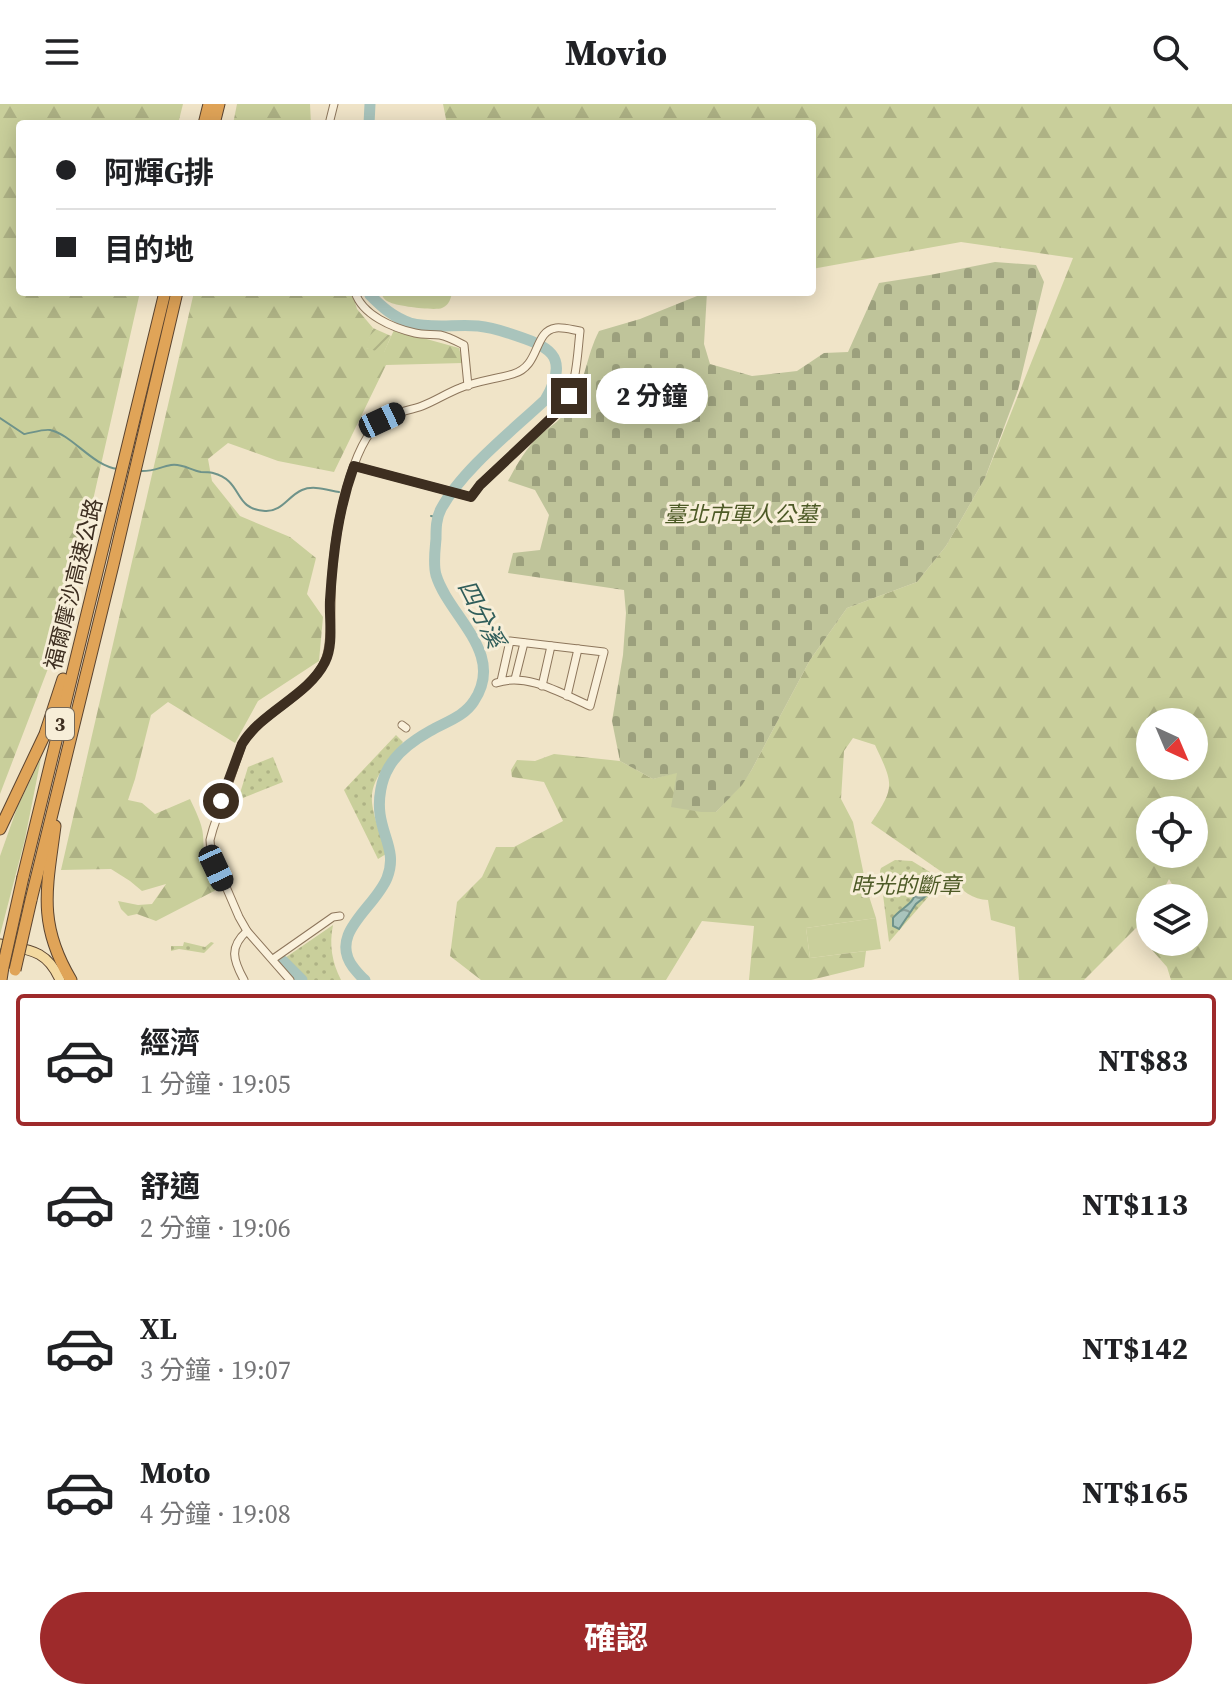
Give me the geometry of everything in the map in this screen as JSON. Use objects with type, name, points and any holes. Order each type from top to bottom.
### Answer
[{"type":"highway","name":"福爾摩沙高速公路","points":[[7,971],[31,900],[113,565],[153,369],[164,296]]},
{"type":"highway","name":"福爾摩沙高速公路","points":[[7,971],[11,909],[23,877],[106,531],[176,296]]},
{"type":"highway","points":[[0,829],[45,734],[96,571]]},
{"type":"highway","points":[[64,762],[46,899],[53,943],[71,980]]},
{"type":"main road","points":[[0,944],[38,952],[58,977]]},
{"type":"street","points":[[356,296],[364,307],[383,320],[417,334],[441,335],[464,345],[468,386]]},
{"type":"street","points":[[290,980],[247,931],[212,857],[210,843],[221,801],[246,737],[307,684],[325,662],[330,647],[335,540],[343,498],[354,466],[362,448],[382,420],[468,386],[524,370],[548,331],[557,328],[580,331],[574,382],[563,407],[471,497],[354,466]]},
{"type":"street","points":[[510,641],[524,643],[604,652],[590,706],[542,686],[515,679],[498,682],[510,641]]},
{"type":"street","points":[[515,679],[524,643]]},
{"type":"street","points":[[542,686],[551,646]]},
{"type":"street","points":[[567,696],[578,649]]},
{"type":"street","points":[[273,959],[333,917],[340,916]]},
{"type":"street","points":[[244,980],[236,963],[234,947],[247,931]]},
{"type":"green space","points":[[0,104],[183,104],[179,120],[16,120],[16,296],[139,296],[65,624],[0,794]]},
{"type":"green space","points":[[237,104],[310,104],[311,120],[234,120]]},
{"type":"green space","points":[[443,104],[1232,104],[1232,980],[1171,980],[1167,967],[1157,956],[1208,956],[1208,884],[1172,884],[1169,879],[1166,884],[1136,884],[1136,928],[1084,980],[1019,980],[1015,927],[991,920],[988,900],[968,894],[952,879],[871,823],[885,801],[888,777],[875,745],[853,738],[844,751],[841,799],[853,822],[876,918],[806,928],[810,958],[866,951],[864,967],[811,980],[749,980],[754,926],[702,921],[666,980],[481,980],[450,956],[457,902],[482,877],[496,847],[514,847],[563,821],[544,782],[512,777],[511,770],[517,760],[535,761],[554,754],[620,761],[653,779],[678,772],[716,812],[741,785],[810,660],[847,608],[917,582],[946,546],[985,478],[1073,258],[961,242],[816,268],[816,120],[446,120]]},
{"type":"green space","name":"臺北市軍人公墓","points":[[995,262],[1036,265],[1044,282],[1018,390],[985,478],[946,546],[917,582],[847,608],[810,660],[742,785],[716,812],[671,807],[677,773],[653,779],[620,761],[612,721],[623,655],[624,590],[508,573],[513,553],[540,550],[549,515],[535,490],[508,481],[536,439],[569,408],[579,390],[599,331],[640,319],[697,296],[707,296],[704,344],[710,364],[752,376],[797,371],[824,353],[848,352],[879,283]]},
{"type":"green space","points":[[193,296],[353,296],[357,309],[373,328],[366,348],[384,352],[394,330],[459,348],[463,363],[386,365],[334,472],[278,461],[228,443],[208,459],[212,481],[240,516],[290,537],[316,558],[307,594],[323,617],[319,661],[258,701],[235,743],[168,702],[151,715],[128,800],[142,803],[155,814],[190,799],[202,830],[206,869],[218,889],[156,921],[137,914],[128,916],[118,901],[152,904],[166,884],[142,891],[111,869],[61,870]]},
{"type":"green space","points":[[383,296],[451,296],[442,308],[432,309],[393,304]]},
{"type":"green space","points":[[373,328],[391,336],[384,353],[365,348]]},
{"type":"green space","points":[[396,735],[403,742],[380,773],[372,795],[386,854],[378,859],[344,790]]},
{"type":"green space","points":[[273,757],[283,782],[238,800],[248,767]]},
{"type":"green space","points":[[41,758],[25,839],[0,935],[0,856],[17,808]]},
{"type":"green space","name":"時光的斷章","points":[[895,860],[912,861],[943,880],[889,942],[880,871]]},
{"type":"green space","points":[[876,918],[881,949],[810,958],[806,928]]},
{"type":"green space","points":[[333,925],[332,953],[341,980],[294,980],[279,962]]},
{"type":"green space","points":[[184,942],[205,947],[214,943],[204,953],[179,949],[171,951],[171,946],[183,946]]},
{"type":"water","points":[[922,879],[928,879],[932,891],[916,904],[899,929],[893,926],[893,918],[914,897]]},
{"type":"waterway","name":"四分溪","points":[[369,120],[370,104]]},
{"type":"waterway","name":"四分溪","points":[[365,980],[353,967],[346,943],[356,921],[381,889],[390,869],[390,853],[379,808],[384,778],[393,761],[407,746],[465,711],[482,684],[483,667],[479,651],[436,575],[434,557],[438,516],[461,480],[545,400],[556,372],[552,354],[534,342],[482,326],[410,323],[398,318],[371,296]]},
{"type":"waterway","points":[[0,418],[24,434],[47,430],[58,433],[100,462],[118,469]]},
{"type":"waterway","points":[[140,471],[175,465],[213,473],[230,482],[247,505],[265,511],[276,509],[306,489],[339,492]]},
{"type":"waterway","name":"四分溪","points":[[431,516],[437,517]]},
{"type":"waterway","points":[[283,961],[302,980]]},
{"type":"route","points":[[221,801],[246,737],[307,684],[325,662],[330,647],[335,540],[343,498],[354,466],[471,497],[563,407],[569,396]]}]
